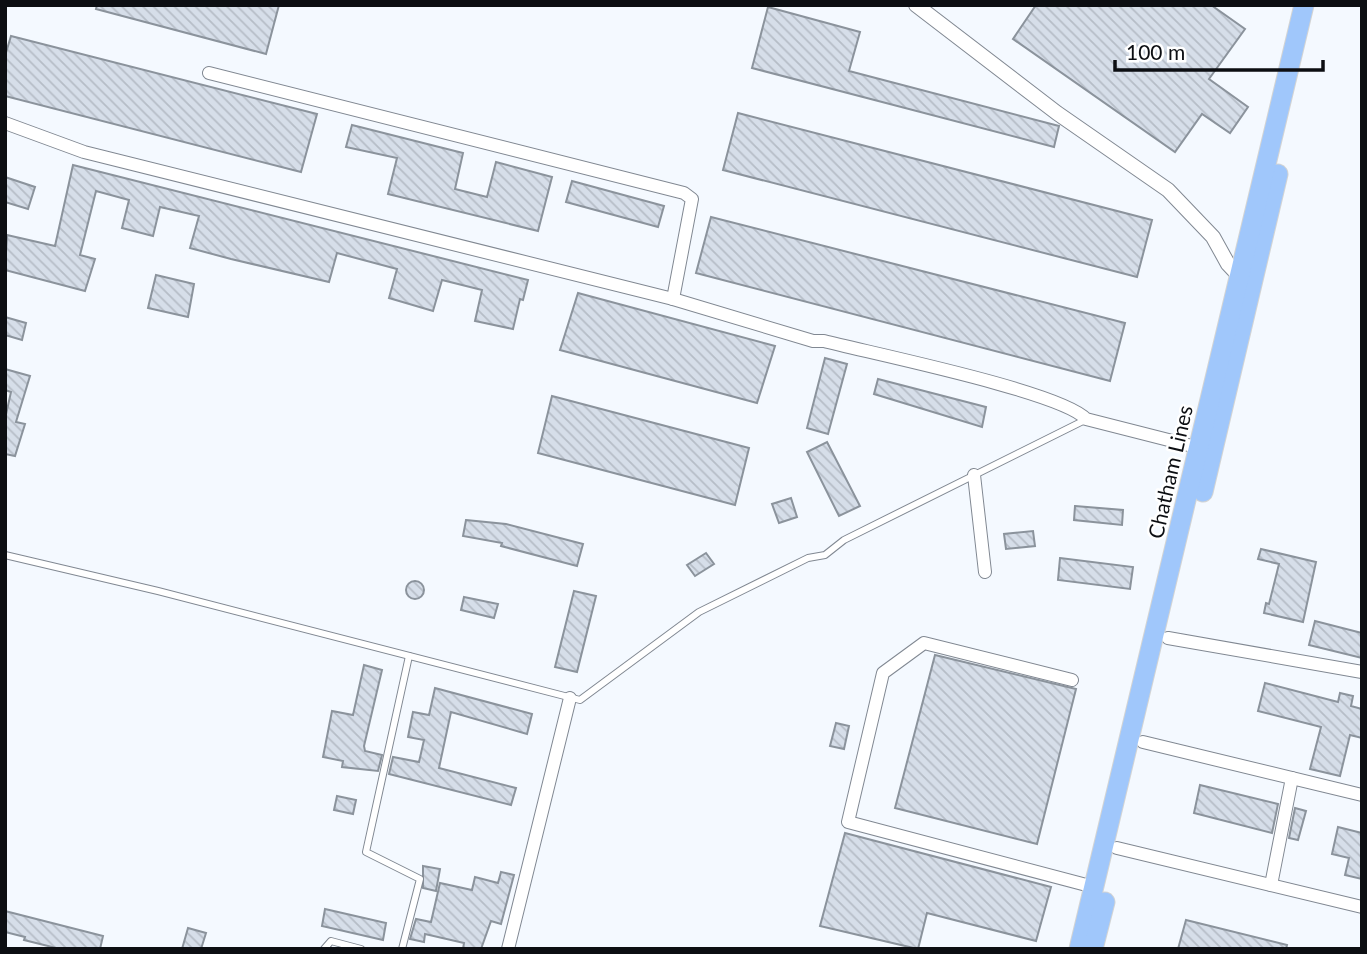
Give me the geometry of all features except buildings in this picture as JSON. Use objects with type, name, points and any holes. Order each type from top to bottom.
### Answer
[{"type":"highway","name":"Chatham Lines","points":[[1093,949],[1168,638],[1304,5]]},
{"type":"highway","name":"Chatham Lines","points":[[1079,949],[1200,448],[1246,282],[1316,5]]},
{"type":"street","points":[[916,5],[1057,113],[1168,190],[1213,237],[1246,282]]},
{"type":"street","points":[[208,73],[684,193],[692,199],[673,299]]},
{"type":"street","points":[[5,123],[84,152],[673,299],[813,341],[824,341],[1021,391],[1079,411],[1086,419],[1200,448]]},
{"type":"street","points":[[974,475],[985,572]]},
{"type":"street","points":[[1168,638],[1362,672]]},
{"type":"street","points":[[1072,680],[924,643],[883,673],[848,822],[1094,887]]},
{"type":"street","points":[[508,949],[570,698]]},
{"type":"street","points":[[1143,742],[1362,795]]},
{"type":"street","points":[[1271,886],[1292,778]]},
{"type":"street","points":[[1117,848],[1362,907]]},
{"type":"lane","points":[[5,555],[580,701],[699,612],[808,558],[825,555],[844,540],[1086,419]]},
{"type":"lane","points":[[402,949],[420,879],[366,852],[410,656]]},
{"type":"lane","points":[[324,949],[331,941],[361,949]]}]
